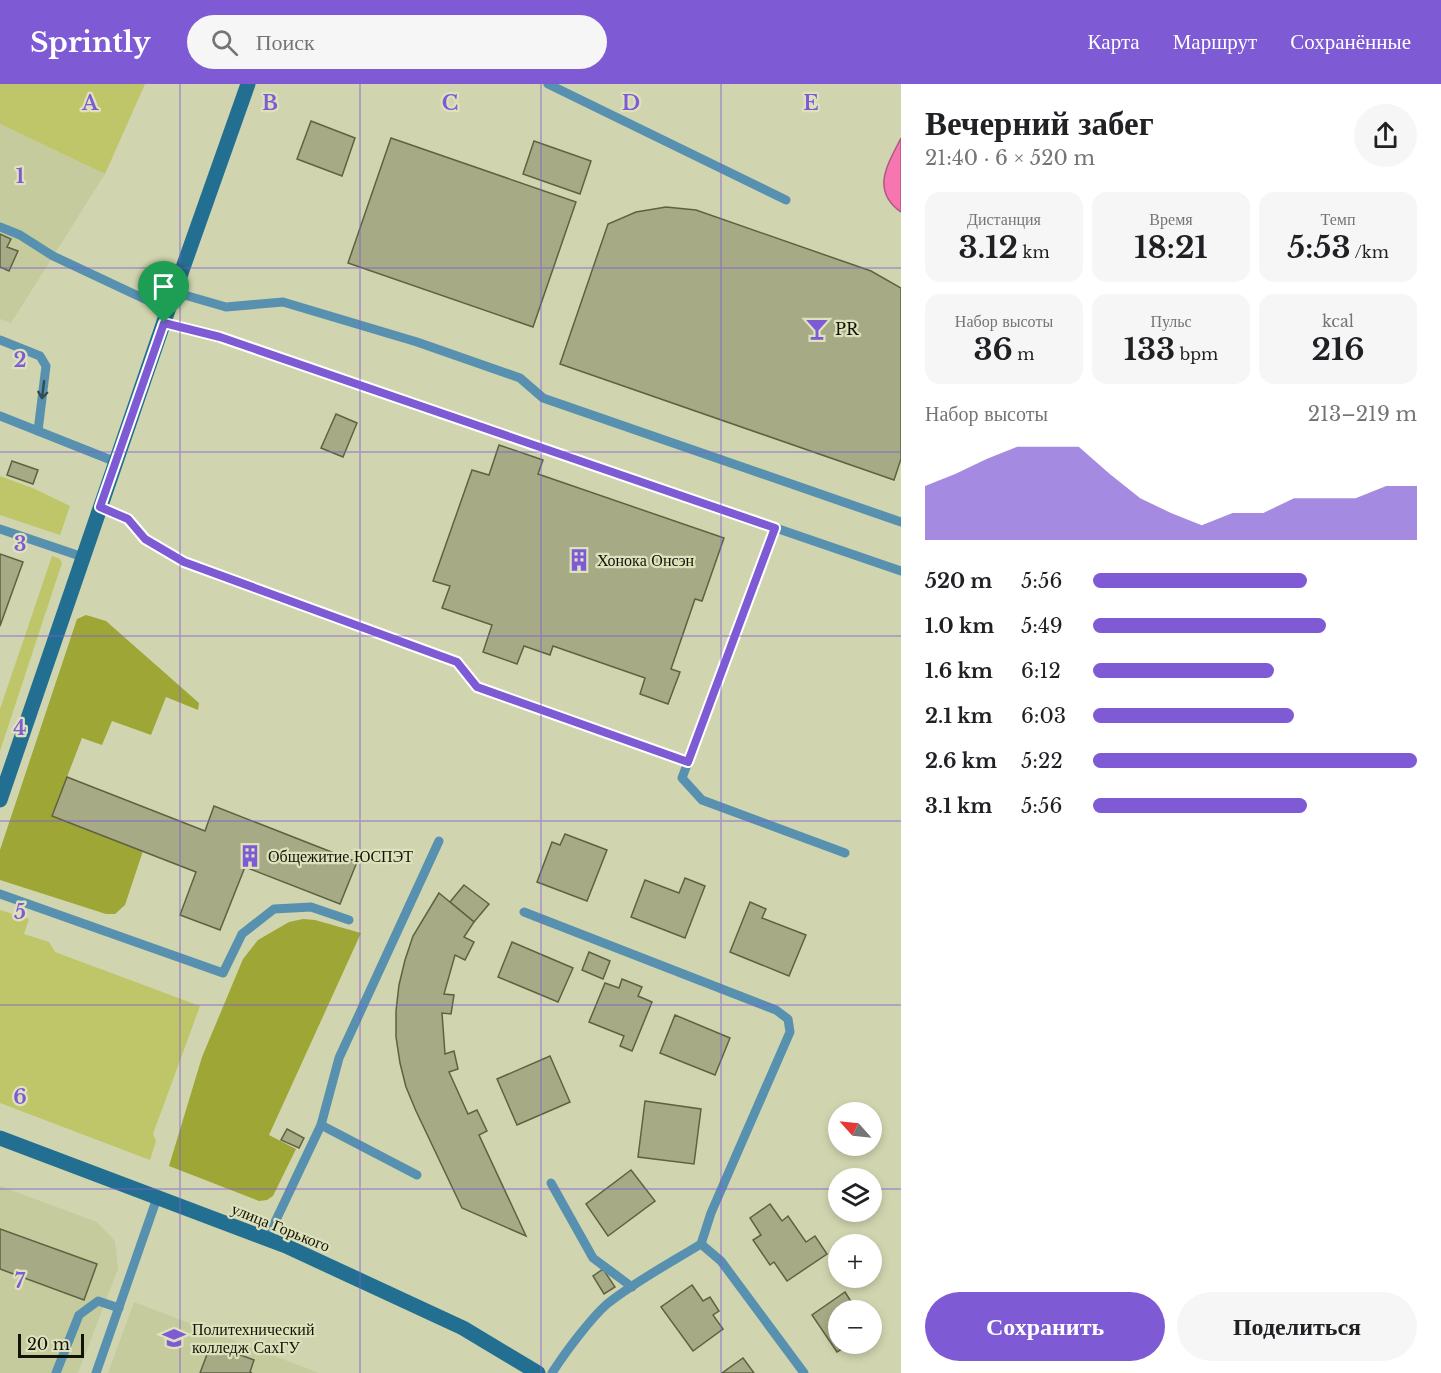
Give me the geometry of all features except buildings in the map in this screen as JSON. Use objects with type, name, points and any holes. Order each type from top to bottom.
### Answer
[{"type":"street","points":[[0,800],[174,292],[248,84]]},
{"type":"street","name":"улица Горького","points":[[0,1138],[267,1239],[463,1328],[538,1373]]},
{"type":"lane","points":[[548,84],[786,200]]},
{"type":"lane","points":[[0,227],[20,235],[53,256],[166,316],[220,337],[901,571]]},
{"type":"lane","points":[[174,292],[226,307],[283,302],[417,342],[520,378],[543,398],[901,522]]},
{"type":"lane","points":[[0,340],[40,356],[46,366],[38,431]]},
{"type":"lane","points":[[0,416],[116,462]]},
{"type":"lane","points":[[100,507],[128,519],[145,539],[184,562],[457,662],[477,687],[688,762]]},
{"type":"lane","points":[[775,528],[682,778],[702,800],[845,852]]},
{"type":"lane","points":[[0,529],[83,557]]},
{"type":"lane","points":[[267,1239],[321,1125],[339,1058],[439,841]]},
{"type":"lane","points":[[0,894],[223,973],[242,934],[274,909],[311,907],[349,920]]},
{"type":"lane","points":[[524,912],[776,1011],[788,1019],[790,1032],[711,1213],[701,1244],[606,1306],[562,1357],[552,1373]]},
{"type":"lane","points":[[321,1125],[417,1175]]},
{"type":"lane","points":[[551,1183],[593,1258],[632,1287]]},
{"type":"lane","points":[[96,1373],[157,1198]]},
{"type":"lane","points":[[701,1244],[721,1261],[804,1373]]},
{"type":"lane","points":[[56,1373],[79,1315],[98,1301],[119,1308]]},
{"type":"shaded area","points":[[0,124],[105,174],[11,323],[0,319]]},
{"type":"shaded area","points":[[901,138],[901,212],[886,195],[884,176]]},
{"type":"shaded area","points":[[0,1186],[97,1222],[115,1241],[118,1269],[78,1373],[0,1373]]},
{"type":"shaded area","name":"Политехнический колледж СахГУ","points":[[134,1302],[319,1373],[108,1373]]},
{"type":"green space","points":[[0,84],[145,84],[105,174],[0,124]]},
{"type":"green space","points":[[0,476],[35,489],[70,506],[60,535],[0,515]]},
{"type":"green space","points":[[52,556],[60,559],[62,563],[0,751],[0,709]]},
{"type":"green space","points":[[86,615],[106,621],[199,703],[198,710],[166,697],[151,735],[112,721],[102,745],[82,738],[52,816],[143,851],[125,905],[115,914],[106,914],[0,880],[0,850],[77,619]]},
{"type":"green space","points":[[0,910],[29,919],[24,934],[49,942],[55,952],[200,1006],[153,1134],[156,1141],[150,1160],[0,1103]]},
{"type":"green space","points":[[303,919],[315,920],[361,933],[269,1135],[296,1149],[273,1196],[259,1201],[169,1166],[202,1057],[243,959],[258,940],[289,922]]},
{"type":"place","name":"PR","points":[[817,329]]},
{"type":"place","name":"Хонока Онсэн","points":[[579,560]]},
{"type":"place","name":"Общежитие ЮСПЭТ","points":[[250,856]]},
{"type":"place","name":"Политехнический колледж СахГУ","points":[[174,1338]]},
{"type":"route","points":[[164,323],[220,337],[775,528],[688,762],[477,687],[457,662],[184,562],[145,539],[128,519],[100,507],[164,323]]}]
